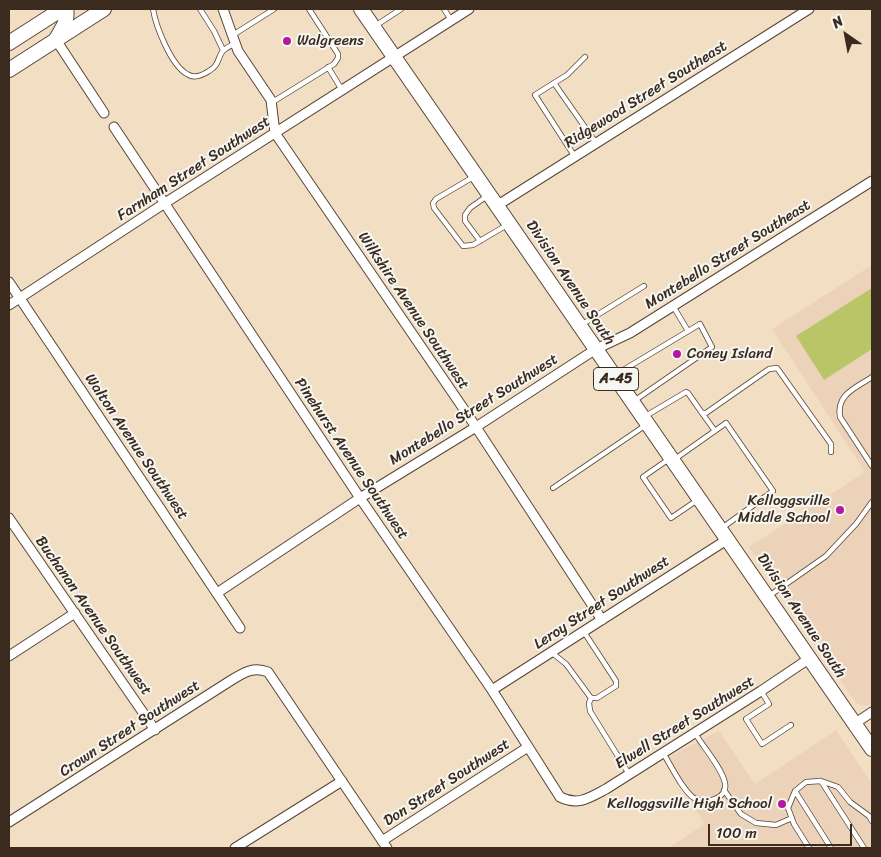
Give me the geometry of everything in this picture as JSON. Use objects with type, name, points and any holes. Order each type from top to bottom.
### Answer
[{"type":"main road","points":[[9,43],[62,9]]},
{"type":"main road","points":[[56,40],[66,22],[68,13],[66,9]]},
{"type":"main road","points":[[9,70],[104,9]]},
{"type":"main road","name":"Division Avenue South","points":[[361,9],[872,749]]},
{"type":"street","name":"Wilkshire Avenue Southwest","points":[[223,9],[238,51],[271,103],[275,133],[476,427],[602,620]]},
{"type":"street","name":"Farnham Street Southwest","points":[[9,305],[469,9]]},
{"type":"street","name":"Ridgewood Street Southeast","points":[[494,199],[574,157],[809,9]]},
{"type":"street","points":[[56,40],[104,113]]},
{"type":"street","name":"Pinehurst Avenue Southwest","points":[[114,128],[360,498],[492,690],[560,797],[570,802]]},
{"type":"street","name":"Montebello Street Southeast","points":[[596,349],[630,333],[872,181]]},
{"type":"street","name":"Walton Avenue Southwest","points":[[9,282],[240,628]]},
{"type":"street","name":"Montebello Street Southwest","points":[[217,593],[360,498],[476,427],[596,349]]},
{"type":"street","name":"Buchanan Avenue Southwest","points":[[9,518],[155,730]]},
{"type":"street","name":"Leroy Street Southwest","points":[[492,690],[602,620],[724,534]]},
{"type":"street","points":[[9,656],[75,613]]},
{"type":"street","name":"Elwell Street Southwest","points":[[570,802],[586,800],[695,734],[810,658]]},
{"type":"street","name":"Crown Street Southwest","points":[[9,822],[243,673],[256,669],[268,672],[342,781]]},
{"type":"street","points":[[854,724],[872,712]]},
{"type":"street","name":"Don Street Southwest","points":[[384,845],[528,748]]},
{"type":"street","points":[[235,848],[342,781],[384,845]]},
{"type":"lane","points":[[153,9],[168,50],[180,68],[189,76],[199,76],[210,70],[218,63],[223,50],[234,39],[274,9]]},
{"type":"lane","points":[[200,9],[214,30],[223,50]]},
{"type":"lane","points":[[271,103],[334,64],[338,58],[338,54],[309,9]]},
{"type":"lane","points":[[374,27],[401,9]]},
{"type":"lane","points":[[444,9],[451,20]]},
{"type":"lane","points":[[574,157],[536,95],[568,75],[585,57]]},
{"type":"lane","points":[[328,67],[342,90]]},
{"type":"lane","points":[[554,83],[596,143]]},
{"type":"lane","points":[[477,175],[440,196],[433,203],[434,208],[463,246],[467,247],[510,223]]},
{"type":"lane","points":[[480,241],[465,221],[465,215],[470,208],[494,199]]},
{"type":"lane","points":[[580,326],[644,286]]},
{"type":"lane","points":[[673,306],[688,331]]},
{"type":"lane","points":[[614,376],[700,324],[712,347],[632,402]]},
{"type":"lane","points":[[702,413],[706,413],[769,369],[776,368],[831,444],[831,452]]},
{"type":"lane","points":[[872,377],[845,395],[840,401],[839,410],[840,417],[870,458],[872,466]]},
{"type":"lane","points":[[552,488],[686,392],[716,431]]},
{"type":"lane","points":[[700,499],[670,518],[643,477],[726,424],[773,492],[724,534]]},
{"type":"lane","points":[[768,597],[826,556],[856,524],[872,502]]},
{"type":"lane","points":[[584,632],[616,682],[616,686],[597,698],[592,698]]},
{"type":"lane","points":[[551,652],[566,664],[592,698]]},
{"type":"lane","points":[[761,691],[769,704],[746,719],[762,744],[791,726]]},
{"type":"lane","points":[[592,698],[589,703],[590,711],[629,774]]},
{"type":"lane","points":[[664,753],[687,792],[694,798],[704,802],[711,801],[724,790],[725,783],[720,771],[695,734]]},
{"type":"lane","points":[[821,781],[864,848]]},
{"type":"lane","points":[[809,848],[788,808],[794,791],[806,782],[821,781],[838,787],[850,802],[869,816],[872,821]]},
{"type":"lane","points":[[724,790],[741,814],[756,823],[776,825],[792,818]]},
{"type":"lane","points":[[794,791],[831,848]]},
{"type":"shaded area","name":"Kelloggsville Middle School","points":[[872,265],[872,704],[864,706],[856,703],[749,547],[865,472],[772,329]]},
{"type":"shaded area","name":"Kelloggsville High School","points":[[836,730],[872,784],[872,848],[668,848],[705,824],[663,760],[719,731],[755,784]]},
{"type":"green space","points":[[872,288],[872,349],[824,380],[796,336]]},
{"type":"place","name":"Walgreens","points":[[287,41]]},
{"type":"place","name":"Coney Island","points":[[677,354]]},
{"type":"place","name":"Kelloggsville Middle School","points":[[840,510]]},
{"type":"place","name":"Kelloggsville High School","points":[[782,804]]}]
